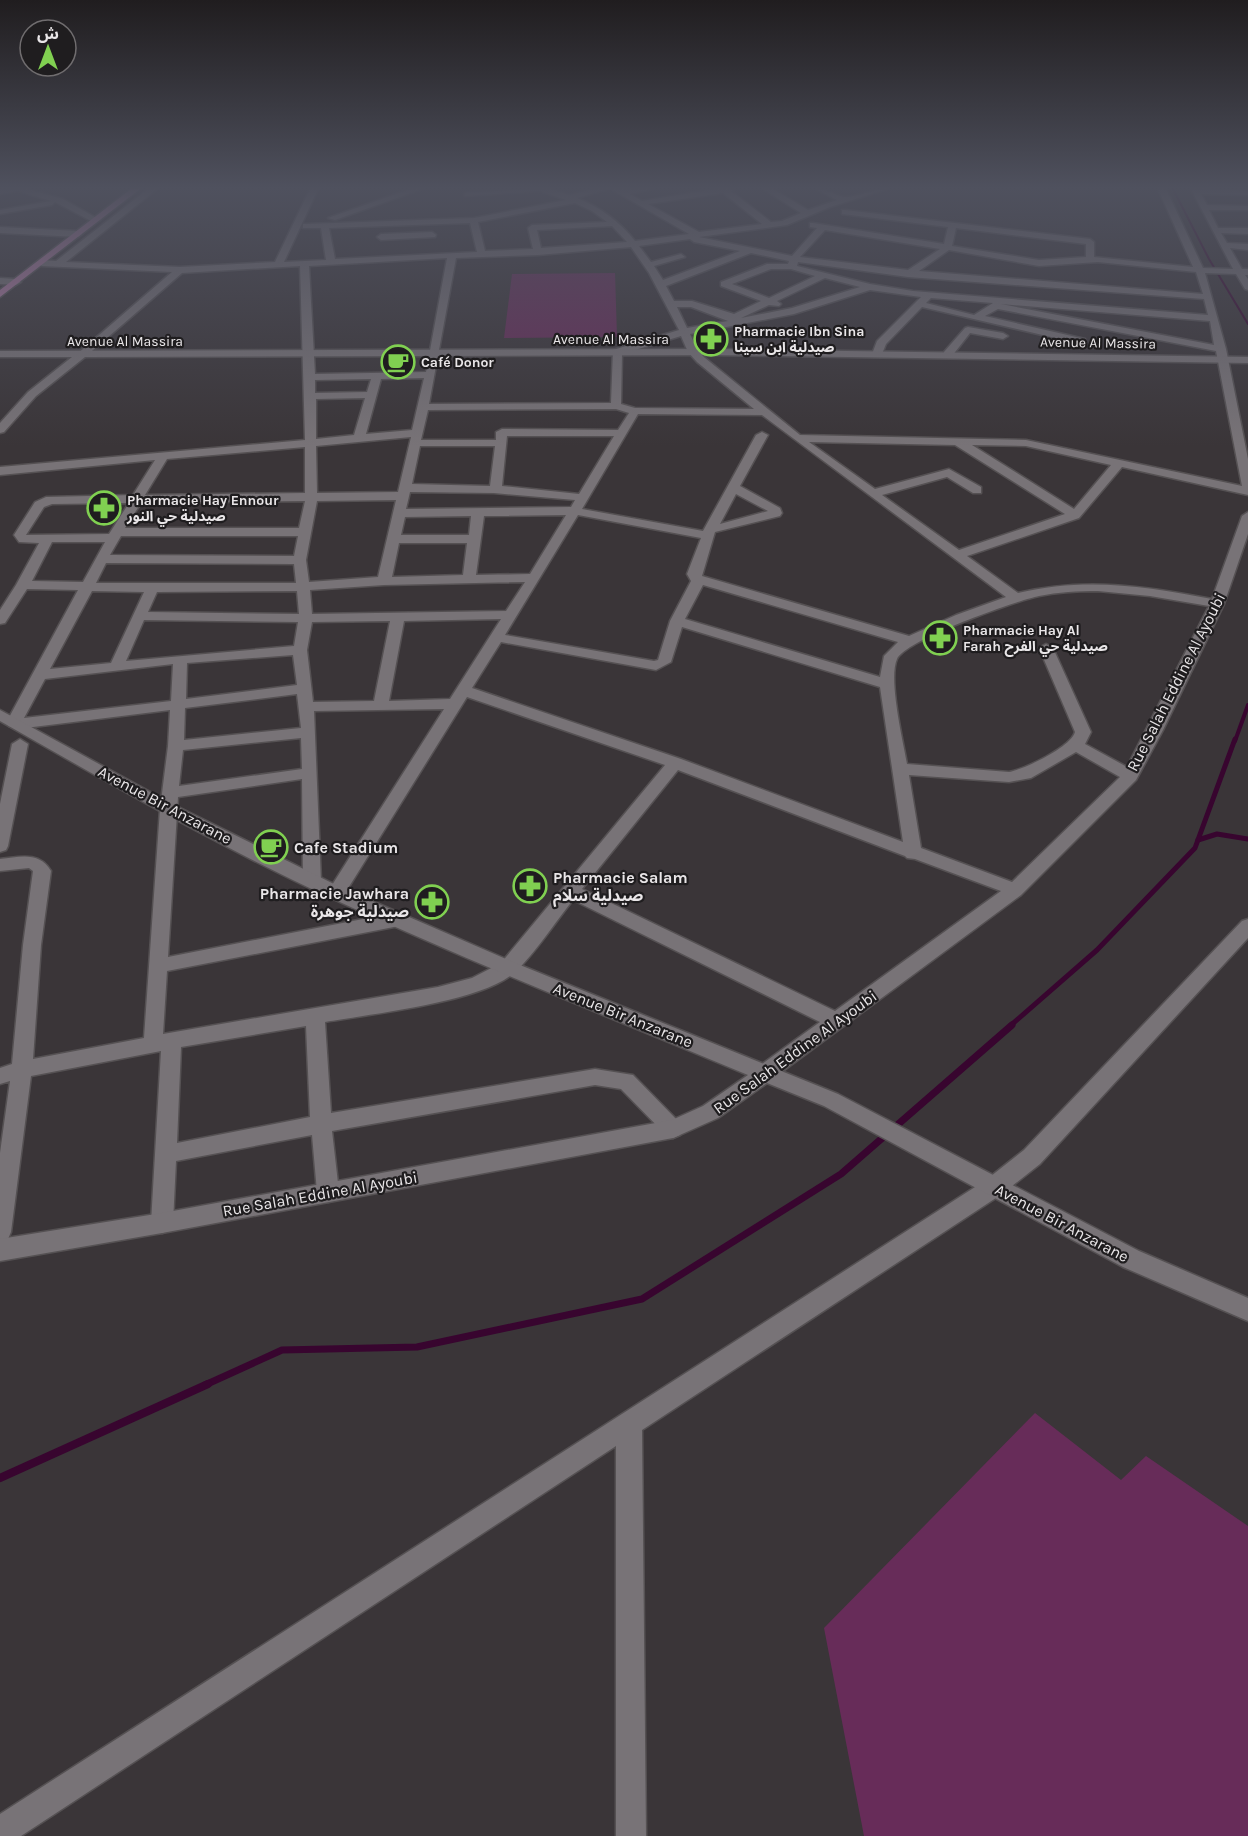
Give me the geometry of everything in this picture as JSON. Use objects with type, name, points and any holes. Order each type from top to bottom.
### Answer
[{"type":"main road","points":[[0,294],[26,275]]},
{"type":"street","points":[[0,430],[32,394],[175,275]]},
{"type":"street","points":[[304,275],[310,377],[311,499],[300,560],[306,618],[300,650],[309,732],[312,881]]},
{"type":"street","points":[[384,581],[435,353],[449,275]]},
{"type":"street","points":[[653,275],[693,352],[797,438],[1016,598]]},
{"type":"street","points":[[659,285],[686,275]]},
{"type":"street","points":[[748,275],[724,284],[794,310]]},
{"type":"street","points":[[669,304],[692,304],[729,318],[771,302],[824,275],[870,287],[928,296],[1214,318]]},
{"type":"street","points":[[616,406],[617,352],[684,332],[794,310],[907,275]]},
{"type":"street","points":[[933,275],[1208,297]]},
{"type":"street","points":[[1083,275],[1123,279]]},
{"type":"street","points":[[797,438],[1026,443],[1248,489],[1229,400],[1222,354],[1204,286],[1203,275]]},
{"type":"street","points":[[1134,280],[1158,282]]},
{"type":"street","points":[[0,281],[16,282]]},
{"type":"street","points":[[1169,283],[1204,286]]},
{"type":"street","points":[[877,354],[881,343],[928,296]]},
{"type":"street","points":[[966,299],[1248,360]]},
{"type":"street","points":[[920,304],[1081,341]]},
{"type":"street","points":[[978,317],[992,306]]},
{"type":"street","points":[[948,354],[968,330],[1003,336]]},
{"type":"street","name":"Avenue Al Massira","points":[[0,354],[308,355],[617,352],[1222,354]]},
{"type":"street","points":[[310,377],[430,375]]},
{"type":"street","points":[[359,438],[377,376]]},
{"type":"street","points":[[309,396],[372,395]]},
{"type":"street","points":[[422,413],[503,413],[616,406],[634,411],[763,412]]},
{"type":"street","points":[[336,893],[584,498],[634,411]]},
{"type":"street","points":[[496,488],[503,413]]},
{"type":"street","points":[[0,471],[359,438],[501,438],[622,433]]},
{"type":"street","points":[[762,435],[709,533],[694,574],[698,581],[910,641]]},
{"type":"street","points":[[955,440],[1075,515]]},
{"type":"street","points":[[10,721],[40,675],[115,535],[164,455]]},
{"type":"street","points":[[957,555],[1075,515],[1120,462]]},
{"type":"street","points":[[874,494],[949,472],[977,490]]},
{"type":"street","points":[[399,513],[575,512],[709,533],[776,513],[732,487]]},
{"type":"street","points":[[300,560],[224,546],[115,535],[47,539],[20,538],[41,503],[50,500],[311,499],[496,488],[584,498]]},
{"type":"street","points":[[469,579],[478,512]]},
{"type":"street","name":"Rue Salah Eddine Al Ayoubi","points":[[0,1250],[162,1223],[673,1129],[698,1121],[718,1110],[1015,890],[1130,776],[1217,604],[1248,516]]},
{"type":"street","points":[[104,559],[224,546],[304,532]]},
{"type":"street","points":[[0,620],[23,585],[47,539]]},
{"type":"street","points":[[393,539],[475,539]]},
{"type":"street","points":[[23,585],[152,588],[301,587],[384,581],[534,578]]},
{"type":"street","points":[[495,637],[657,666],[664,662],[677,621],[698,581]]},
{"type":"street","points":[[913,854],[887,684],[887,667],[891,655],[897,648],[946,624],[1016,598],[1079,587],[1153,591],[1217,604]]},
{"type":"street","points":[[116,667],[152,588]]},
{"type":"street","points":[[140,616],[306,618],[510,615]]},
{"type":"street","points":[[381,705],[398,616]]},
{"type":"street","points":[[677,621],[887,684]]},
{"type":"street","points":[[901,770],[1009,777],[1025,774],[1076,745],[1081,740],[1083,732],[1046,648]]},
{"type":"street","points":[[40,675],[180,659],[300,650]]},
{"type":"street","points":[[162,1223],[166,1154],[157,966],[169,801],[176,746],[176,706],[180,659]]},
{"type":"street","points":[[10,721],[176,706],[304,689]]},
{"type":"street","points":[[305,707],[381,705],[458,697],[675,763],[913,854],[1015,890]]},
{"type":"street","name":"Avenue Bir Anzarane","points":[[10,721],[27,739],[169,801],[336,893],[508,968],[831,1100],[1131,1259],[1248,1310]]},
{"type":"street","points":[[176,746],[309,732]]},
{"type":"street","points":[[0,757],[27,739]]},
{"type":"street","points":[[0,846],[27,739]]},
{"type":"street","points":[[1076,745],[1130,776]]},
{"type":"street","points":[[0,1076],[22,1069],[162,1043],[438,995],[477,984],[508,968],[675,763]]},
{"type":"street","points":[[169,801],[309,774]]},
{"type":"street","points":[[0,865],[30,862],[38,865],[42,871],[32,945],[22,1069],[0,1232]]},
{"type":"street","points":[[570,891],[836,1021]]},
{"type":"street","points":[[157,966],[399,920]]},
{"type":"street","points":[[0,1832],[994,1187],[1032,1157],[1248,926]]},
{"type":"street","points":[[315,1017],[321,1124],[328,1192]]},
{"type":"street","points":[[166,1154],[321,1124],[595,1077],[626,1081],[673,1129]]},
{"type":"street","points":[[629,1425],[631,1836]]},
{"type":"shaded area","points":[[512,275],[615,275],[617,337],[504,338]]},
{"type":"shaded area","points":[[1035,1413],[1121,1480],[1146,1456],[1248,1526],[1248,1836],[864,1836],[824,1628]]},
{"type":"waterway","points":[[1218,275],[1248,324]]},
{"type":"waterway","points":[[1235,741],[1248,705]]},
{"type":"waterway","points":[[1010,1026],[1097,950],[1195,848],[1235,739]]},
{"type":"waterway","points":[[1198,840],[1217,834],[1248,839]]},
{"type":"waterway","points":[[205,1385],[282,1350],[417,1347],[642,1299],[841,1174],[1012,1025]]},
{"type":"waterway","points":[[0,1478],[208,1384]]},
{"type":"place","name":"Pharmacie Ibn Sina صيدلية ابن سينا","points":[[711,339]]},
{"type":"place","name":"Café Donor","points":[[398,362]]},
{"type":"place","name":"Pharmacie Hay Ennour صيدلية حي النور","points":[[104,508]]},
{"type":"place","name":"Pharmacie Hay Al Farah صيدلية حي الفرح","points":[[940,638]]},
{"type":"place","name":"Cafe Stadium","points":[[271,847]]},
{"type":"place","name":"Pharmacie Salam صيدلية سلام","points":[[530,886]]},
{"type":"place","name":"Pharmacie Jawhara صيدلية جوهرة","points":[[432,902]]}]
